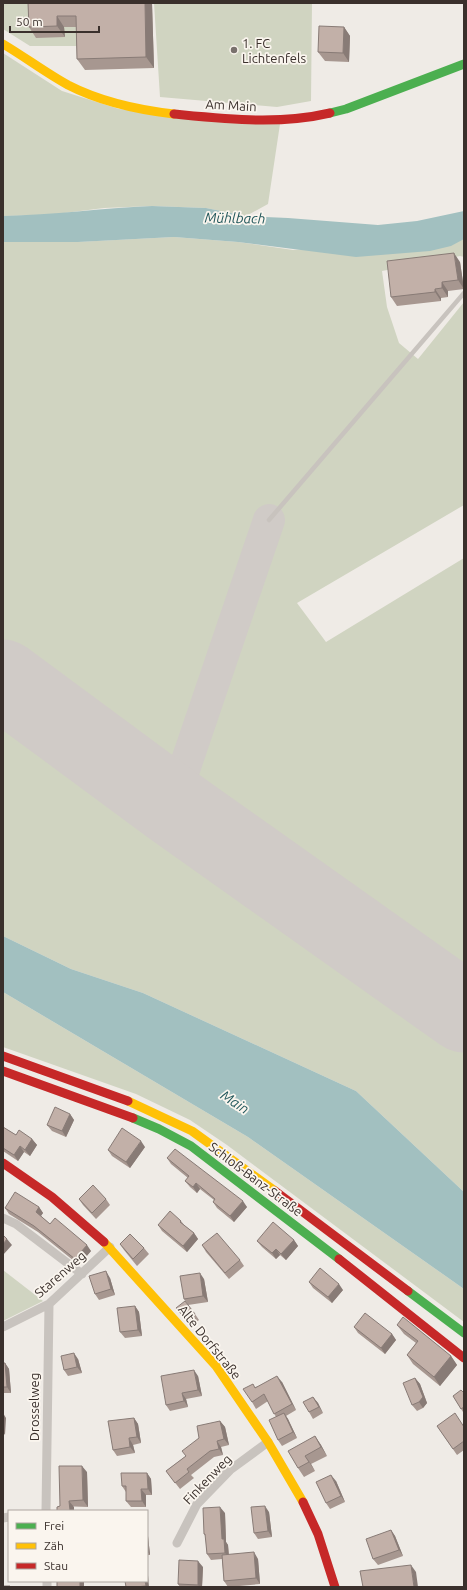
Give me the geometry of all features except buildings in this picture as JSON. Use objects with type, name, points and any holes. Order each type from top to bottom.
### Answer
[{"type":"street","name":"Am Main","points":[[3,44],[69,85],[102,98],[141,110],[234,120],[286,120],[316,116],[346,108],[464,64]]},
{"type":"street","points":[[3,1056],[136,1104],[192,1130],[239,1163],[464,1334]]},
{"type":"street","name":"Schloß-Banz-Straße","points":[[3,1071],[120,1113],[159,1129],[191,1146],[292,1222],[464,1358]]},
{"type":"street","name":"Alte Dorfstraße","points":[[3,1162],[52,1196],[110,1247],[216,1366],[268,1442],[308,1512],[318,1534],[335,1587]]},
{"type":"street","points":[[3,1218],[21,1228],[82,1274]]},
{"type":"street","name":"Starenweg","points":[[3,1328],[49,1304],[110,1247]]},
{"type":"street","name":"Drosselweg","points":[[45,1510],[49,1304]]},
{"type":"street","name":"Finkenweg","points":[[177,1544],[197,1504],[230,1470],[268,1442]]},
{"type":"lane","points":[[269,520],[464,293]]},
{"type":"green space","points":[[3,3],[82,3],[82,46],[30,46],[3,29]]},
{"type":"green space","name":"1. FC Lichtenfels","points":[[154,3],[312,3],[311,101],[277,107],[160,97]]},
{"type":"green space","points":[[3,53],[62,91],[119,109],[280,124],[268,204],[246,216],[206,208],[152,206],[104,208],[48,215],[3,216]]},
{"type":"green space","points":[[174,237],[238,242],[293,250],[464,239],[464,257],[460,256],[382,271],[387,307],[399,343],[418,359],[464,302],[464,505],[297,603],[326,642],[464,558],[464,1192],[356,1091],[143,993],[71,969],[3,936],[3,242],[77,242]]},
{"type":"green space","points":[[3,992],[248,1137],[464,1289],[464,1322],[227,1145],[190,1120],[136,1094],[3,1047]]},
{"type":"green space","points":[[3,1270],[43,1301],[3,1321]]},
{"type":"water","name":"Mühlbach","points":[[152,206],[206,208],[246,216],[378,225],[417,221],[464,211],[464,239],[451,246],[430,251],[356,257],[238,242],[174,237],[78,242],[3,242],[3,216]]},
{"type":"water","name":"Main","points":[[3,936],[71,969],[143,993],[356,1091],[464,1192],[464,1289],[248,1137],[3,992]]},
{"type":"taxiway","points":[[172,805],[269,520]]},
{"type":"runway","points":[[3,680],[172,805],[464,1012]]},
{"type":"traffic: fast","points":[[330,113],[346,109],[464,64]]},
{"type":"traffic: fast","points":[[133,1118],[159,1129],[191,1146],[339,1259]]},
{"type":"traffic: fast","points":[[408,1291],[464,1333]]},
{"type":"traffic: slow","points":[[3,44],[68,85],[81,91],[107,101],[147,110],[174,114]]},
{"type":"traffic: slow","points":[[128,1101],[192,1131],[275,1191]]},
{"type":"traffic: slow","points":[[104,1242],[216,1366],[268,1442],[303,1502]]},
{"type":"traffic: jam","points":[[174,114],[233,119],[272,120],[311,117],[330,113]]},
{"type":"traffic: jam","points":[[3,1056],[128,1101]]},
{"type":"traffic: jam","points":[[3,1071],[133,1118]]},
{"type":"traffic: jam","points":[[3,1163],[52,1197],[104,1242]]},
{"type":"traffic: jam","points":[[275,1191],[408,1291]]},
{"type":"traffic: jam","points":[[339,1259],[464,1358]]},
{"type":"traffic: jam","points":[[303,1502],[318,1534],[335,1587]]},
{"type":"place","name":"1. FC Lichtenfels","points":[[234,50]]}]
